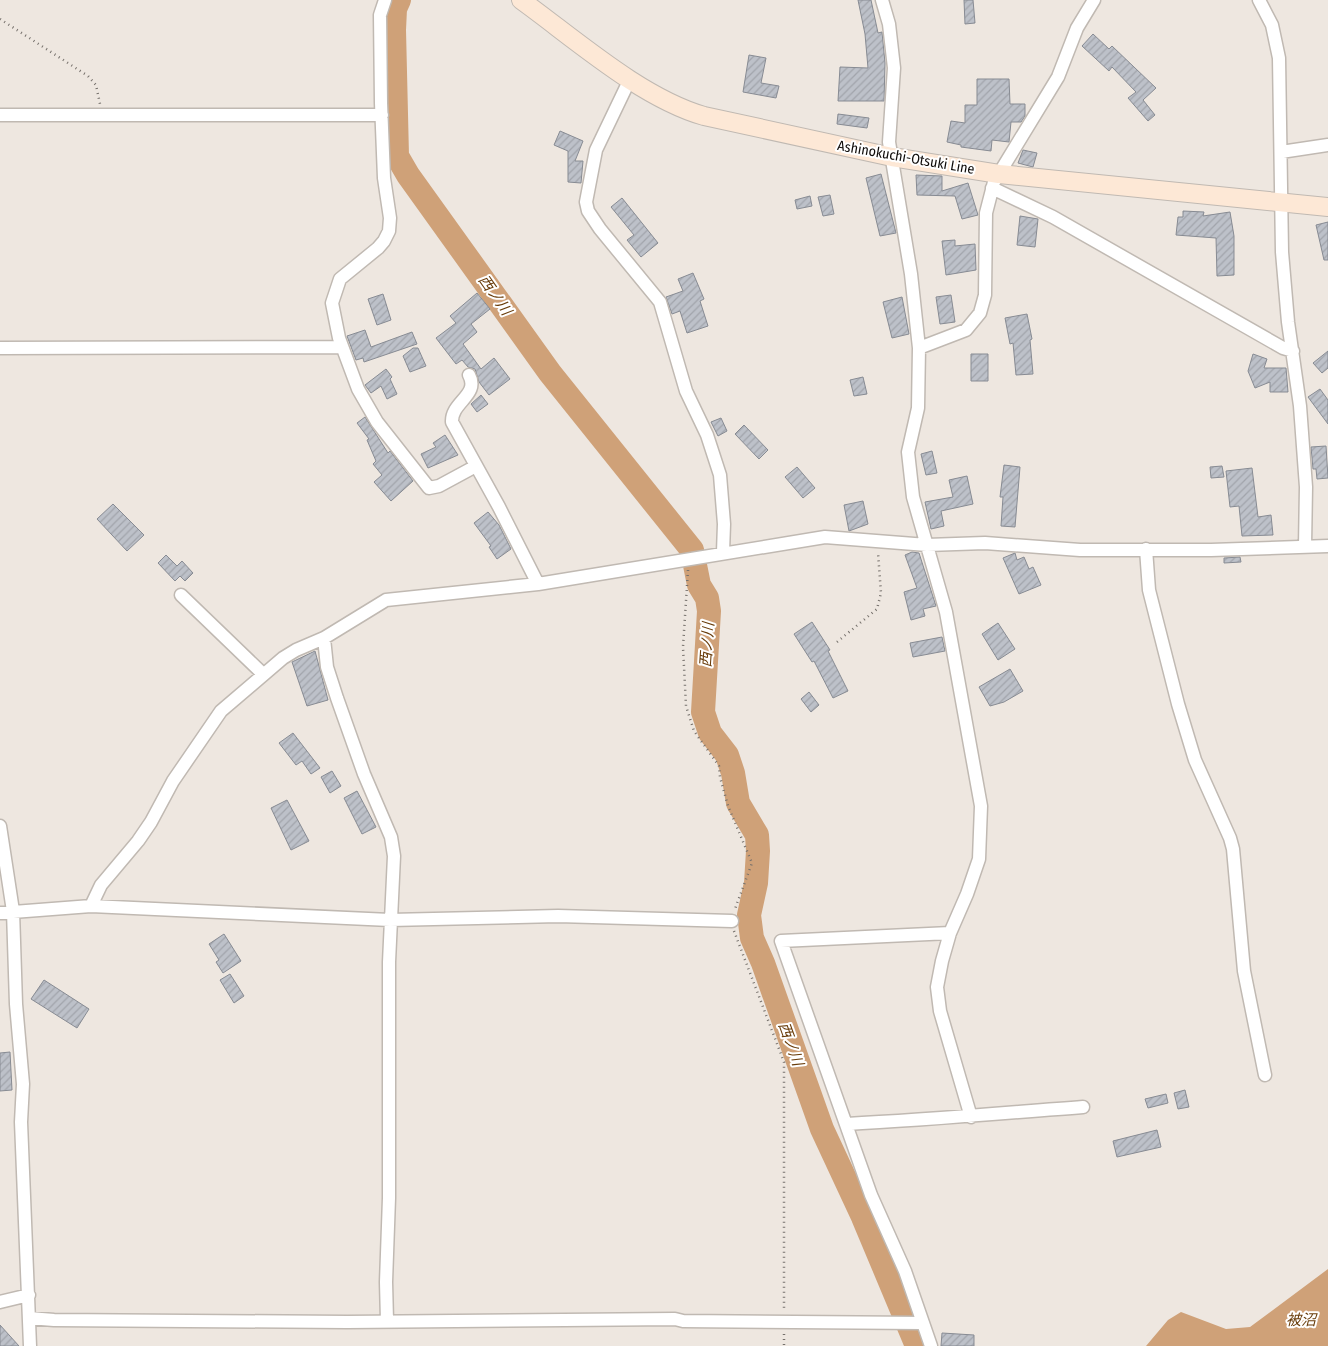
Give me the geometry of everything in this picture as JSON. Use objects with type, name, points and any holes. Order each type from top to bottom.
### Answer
[{"type":"main road","name":"Ashinokuchi-Otsuki Line","points":[[521,0],[630,79],[665,102],[685,111],[996,181],[1281,201],[1328,207]]},
{"type":"street","points":[[385,0],[380,15],[384,178],[390,218],[389,231],[384,241],[340,279],[333,292],[333,320],[358,390],[366,405],[429,488],[439,486],[476,466]]},
{"type":"street","points":[[882,0],[893,48],[894,86],[889,142],[911,274],[919,348],[918,408],[908,452],[913,497],[953,647],[982,806],[979,859],[950,934],[939,976],[938,999],[971,1117]]},
{"type":"street","points":[[919,348],[966,330],[980,313],[984,295],[986,213],[996,181],[1058,77],[1077,28],[1094,0]]},
{"type":"street","points":[[1259,0],[1272,25],[1279,58],[1281,201],[1287,313],[1293,350],[1306,486],[1305,546]]},
{"type":"street","points":[[630,79],[596,150],[586,202],[588,211],[600,229],[660,302],[686,391],[707,435],[720,475],[724,524],[723,552]]},
{"type":"street","points":[[0,115],[382,115]]},
{"type":"street","points":[[1281,152],[1328,144]]},
{"type":"street","points":[[996,181],[1046,213],[1283,348],[1293,350]]},
{"type":"street","points":[[0,348],[342,347]]},
{"type":"street","points":[[469,374],[473,384],[472,389],[454,410],[452,416],[454,427],[538,584]]},
{"type":"street","points":[[91,906],[102,885],[151,822],[173,782],[221,711],[263,674],[296,650],[324,638],[386,600],[538,584],[723,552],[825,537],[927,545],[985,543],[1049,549],[1211,550],[1328,546]]},
{"type":"street","points":[[1146,549],[1149,590],[1178,704],[1195,760],[1230,838],[1233,849],[1244,971],[1265,1075]]},
{"type":"street","points":[[180,595],[263,674]]},
{"type":"street","points":[[324,638],[327,667],[347,730],[391,837],[394,856],[390,920],[387,1321]]},
{"type":"street","points":[[0,826],[6,912],[23,1084],[21,1122],[30,1346]]},
{"type":"street","points":[[6,912],[91,906],[390,920],[558,916],[732,921]]},
{"type":"street","points":[[931,1346],[906,1271],[871,1195],[781,941],[950,934]]},
{"type":"street","points":[[847,1124],[971,1117],[1005,1112],[1083,1107]]},
{"type":"street","points":[[0,1302],[29,1295]]},
{"type":"street","points":[[29,1318],[63,1320],[387,1321],[675,1319],[683,1321],[784,1324],[922,1323]]},
{"type":"path","points":[[0,19],[88,76],[96,85],[100,94],[100,115]]},
{"type":"path","points":[[837,642],[878,609],[881,592],[877,542]]},
{"type":"path","points":[[694,558],[683,647],[686,706],[694,731],[718,766],[728,806],[752,863],[736,904],[732,921],[744,961],[784,1062],[786,1080],[784,1346]]},
{"type":"water","name":"被沼","points":[[1328,1269],[1328,1346],[1146,1346],[1168,1320],[1181,1312],[1226,1329],[1250,1327]]},
{"type":"building","points":[[858,0],[871,0],[878,33],[882,32],[885,63],[884,101],[838,101],[840,67],[868,68],[865,34]]},
{"type":"building","points":[[964,0],[973,0],[975,23],[965,24]]},
{"type":"building","points":[[1093,34],[1109,49],[1112,46],[1156,88],[1143,100],[1155,115],[1148,121],[1128,98],[1136,92],[1112,67],[1109,71],[1082,46]]},
{"type":"building","points":[[749,55],[766,58],[761,83],[779,86],[776,98],[743,92]]},
{"type":"building","points":[[977,79],[1009,79],[1010,104],[1025,104],[1025,116],[1021,122],[1011,122],[1009,142],[992,140],[991,151],[961,147],[961,145],[947,142],[951,121],[965,123],[965,105],[977,105]]},
{"type":"building","points":[[838,114],[869,118],[867,128],[837,124]]},
{"type":"building","points":[[560,131],[583,141],[575,161],[583,161],[581,183],[568,182],[568,151],[554,145]]},
{"type":"building","points":[[1023,150],[1037,153],[1033,167],[1018,163]]},
{"type":"building","points":[[881,174],[896,233],[880,236],[866,178]]},
{"type":"building","points":[[916,175],[942,176],[942,191],[968,183],[978,215],[962,219],[955,196],[917,195]]},
{"type":"building","points":[[830,195],[834,214],[823,216],[818,197]]},
{"type":"building","points":[[810,196],[812,206],[797,209],[795,200]]},
{"type":"building","points":[[622,198],[658,243],[641,257],[627,240],[634,235],[611,207]]},
{"type":"building","points":[[1183,211],[1204,212],[1203,216],[1230,212],[1234,236],[1234,275],[1217,276],[1216,238],[1176,235],[1178,217],[1183,217]]},
{"type":"building","points":[[1020,216],[1038,219],[1035,247],[1017,245]]},
{"type":"building","points":[[1328,222],[1328,260],[1324,260],[1316,225]]},
{"type":"building","points":[[955,240],[955,246],[975,244],[976,270],[946,275],[942,241]]},
{"type":"building","points":[[693,273],[704,299],[700,301],[708,326],[687,333],[680,311],[672,314],[666,297],[683,291],[678,279]]},
{"type":"building","points":[[477,293],[490,309],[471,324],[477,332],[463,344],[481,369],[494,358],[510,379],[489,395],[479,382],[475,369],[468,367],[462,360],[456,364],[436,338],[456,323],[450,316]]},
{"type":"building","points":[[383,294],[391,320],[377,325],[368,299]]},
{"type":"building","points":[[951,295],[955,322],[940,324],[936,297]]},
{"type":"building","points":[[902,297],[909,334],[892,338],[883,302]]},
{"type":"building","points":[[1027,314],[1032,339],[1030,340],[1033,374],[1016,375],[1013,343],[1010,344],[1005,318]]},
{"type":"building","points":[[365,330],[371,347],[412,332],[417,344],[364,362],[363,358],[356,360],[347,336]]},
{"type":"building","points":[[413,348],[418,348],[426,366],[410,372],[403,356]]},
{"type":"building","points":[[1328,351],[1328,368],[1322,373],[1313,363]]},
{"type":"building","points":[[971,354],[988,354],[988,381],[971,381]]},
{"type":"building","points":[[1253,354],[1267,359],[1264,368],[1286,368],[1288,392],[1270,392],[1270,382],[1255,388],[1248,371]]},
{"type":"building","points":[[386,369],[392,377],[390,379],[397,394],[387,399],[381,386],[371,393],[365,385]]},
{"type":"building","points":[[863,377],[867,394],[854,396],[850,380]]},
{"type":"building","points":[[1320,389],[1328,400],[1328,424],[1308,397]]},
{"type":"building","points":[[481,395],[488,404],[477,412],[471,404]]},
{"type":"building","points":[[365,417],[388,453],[390,451],[413,481],[391,501],[374,482],[382,475],[373,464],[376,461],[367,440],[369,439],[357,423]]},
{"type":"building","points":[[721,418],[727,431],[718,436],[711,422]]},
{"type":"building","points":[[744,425],[768,450],[759,459],[735,434]]},
{"type":"building","points":[[445,435],[458,455],[428,468],[421,454],[436,447],[433,443]]},
{"type":"building","points":[[1326,446],[1328,478],[1317,479],[1316,469],[1313,469],[1311,447]]},
{"type":"building","points":[[932,451],[937,473],[926,475],[921,454]]},
{"type":"building","points":[[1004,465],[1020,467],[1015,527],[1001,526],[1003,497],[1000,497]]},
{"type":"building","points":[[1222,466],[1224,477],[1211,478],[1210,467]]},
{"type":"building","points":[[797,467],[815,488],[803,498],[785,477]]},
{"type":"building","points":[[1252,468],[1258,517],[1271,515],[1273,535],[1242,536],[1239,506],[1230,507],[1226,471]]},
{"type":"building","points":[[967,476],[973,504],[941,511],[944,526],[931,529],[925,502],[953,497],[949,480]]},
{"type":"building","points":[[863,501],[868,524],[849,531],[844,505]]},
{"type":"building","points":[[113,504],[144,535],[127,551],[97,519]]},
{"type":"building","points":[[488,512],[499,525],[511,549],[497,559],[489,547],[491,546],[474,523]]},
{"type":"building","points":[[912,552],[919,553],[936,606],[923,609],[925,616],[911,620],[904,592],[917,588],[905,555]]},
{"type":"building","points":[[1015,553],[1017,560],[1024,557],[1029,569],[1033,567],[1041,585],[1019,594],[1003,558]]},
{"type":"building","points":[[166,555],[177,566],[182,561],[193,573],[185,581],[180,576],[175,581],[158,563]]},
{"type":"building","points":[[1240,557],[1241,562],[1224,563],[1224,558]]},
{"type":"building","points":[[812,622],[830,650],[828,651],[848,691],[833,698],[814,661],[812,662],[794,634]]},
{"type":"building","points":[[998,623],[1015,649],[998,660],[982,634]]},
{"type":"building","points":[[942,637],[945,651],[913,657],[910,643]]},
{"type":"building","points":[[315,651],[328,700],[307,706],[292,662]]},
{"type":"building","points":[[1010,669],[1023,691],[1004,702],[990,706],[979,687]]},
{"type":"building","points":[[809,692],[819,705],[811,712],[801,699]]},
{"type":"building","points":[[293,733],[320,768],[311,774],[302,761],[296,765],[279,743]]},
{"type":"building","points":[[332,771],[341,786],[330,793],[321,777]]},
{"type":"building","points":[[357,791],[376,827],[362,834],[344,798]]},
{"type":"building","points":[[287,800],[309,841],[291,850],[271,808]]},
{"type":"building","points":[[224,934],[241,961],[223,973],[216,962],[219,960],[209,944]]},
{"type":"building","points":[[230,974],[244,996],[234,1003],[220,980]]},
{"type":"building","points":[[44,980],[89,1009],[77,1028],[31,999]]},
{"type":"building","points":[[10,1052],[12,1090],[0,1091],[0,1053]]},
{"type":"building","points":[[1185,1090],[1189,1107],[1178,1109],[1174,1093]]},
{"type":"building","points":[[1166,1094],[1168,1103],[1148,1108],[1145,1099]]},
{"type":"building","points":[[1157,1130],[1161,1147],[1117,1157],[1113,1141]]},
{"type":"building","points":[[0,1325],[19,1346],[0,1346]]},
{"type":"building","points":[[942,1333],[974,1335],[974,1346],[941,1346]]},
{"type":"waterway","name":"西ノ川","points":[[399,0],[395,9],[394,30],[397,156],[408,175],[550,373],[692,550],[699,585],[707,598],[709,611],[703,712],[710,733],[727,755],[733,773],[738,803],[757,835],[756,883],[749,915],[752,938],[763,963],[822,1129],[863,1217],[917,1346]]}]
